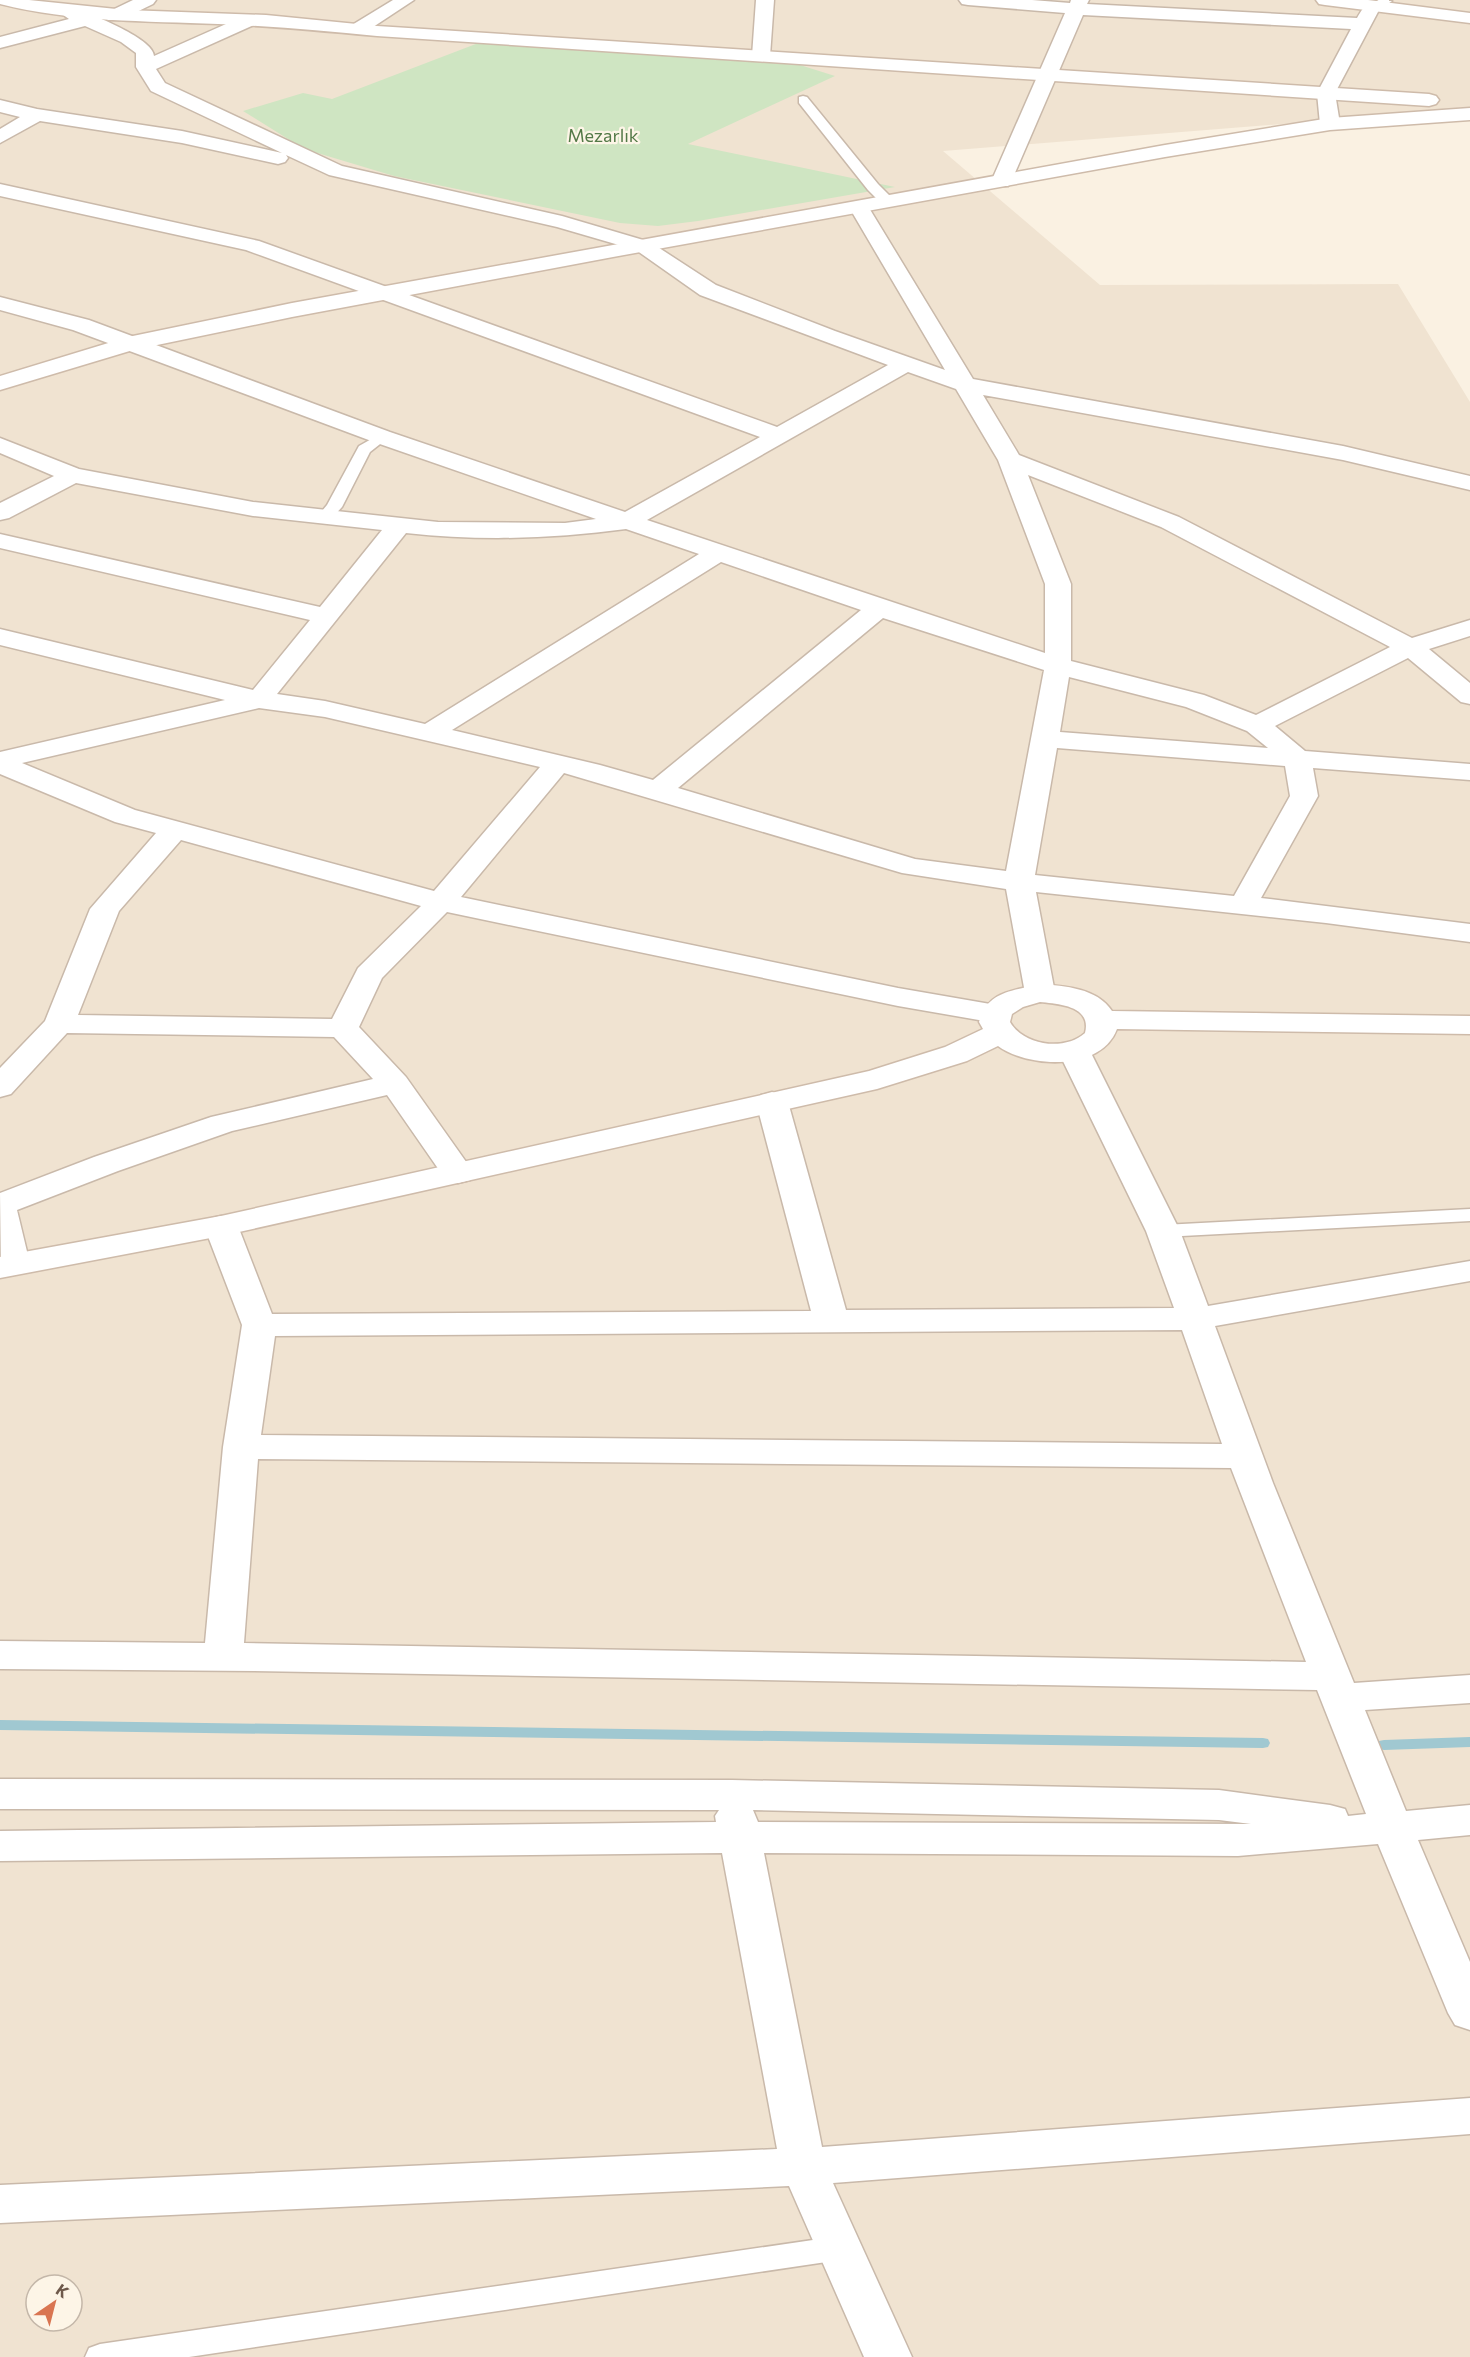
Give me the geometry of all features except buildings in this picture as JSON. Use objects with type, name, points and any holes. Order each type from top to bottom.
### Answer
[{"type":"street","points":[[4,0],[77,16],[250,20],[1470,103]]},
{"type":"street","points":[[114,16],[147,0]]},
{"type":"street","points":[[358,29],[405,0]]},
{"type":"street","points":[[761,56],[765,0]]},
{"type":"street","points":[[968,0],[1078,4],[1364,24]]},
{"type":"street","points":[[1325,0],[1470,9]]},
{"type":"street","points":[[1379,2],[1470,18]]},
{"type":"street","points":[[1330,124],[1326,93],[1364,24],[1379,2]]},
{"type":"street","points":[[1001,182],[1078,4]]},
{"type":"street","points":[[0,43],[77,16],[127,38],[145,51],[145,67],[158,87],[336,171]]},
{"type":"street","points":[[145,67],[250,20]]},
{"type":"street","points":[[0,106],[37,115],[182,136],[562,222],[643,246],[708,290],[966,385],[1343,453],[1470,483]]},
{"type":"street","points":[[0,383],[128,344],[381,293],[1330,124],[1470,114]]},
{"type":"street","points":[[0,137],[37,115]]},
{"type":"street","points":[[0,190],[252,245],[779,436]]},
{"type":"street","points":[[859,207],[1010,460],[1058,584],[1058,666],[1019,882],[1040,993]]},
{"type":"street","points":[[0,303],[81,325],[381,437],[879,608],[1058,666],[1195,701],[1257,725],[1298,759],[1304,796],[1243,905]]},
{"type":"street","points":[[0,445],[73,475],[253,509],[438,529],[565,530],[626,522],[906,364]]},
{"type":"street","points":[[1010,460],[1170,522],[1410,647],[1470,696]]},
{"type":"street","points":[[0,513],[73,475]]},
{"type":"street","points":[[0,762],[259,700],[399,525]]},
{"type":"street","points":[[0,541],[326,616]]},
{"type":"street","points":[[429,733],[718,553]]},
{"type":"street","points":[[658,790],[879,608]]},
{"type":"street","points":[[1257,725],[1410,647],[1470,628]]},
{"type":"street","points":[[0,637],[259,700],[325,709],[558,763],[658,790],[912,867],[1019,882],[1243,905],[1470,933]]},
{"type":"street","points":[[1045,739],[1470,772]]},
{"type":"street","points":[[0,762],[124,816],[441,902],[898,997],[997,1023],[1008,1042],[1039,1053],[1074,1051],[1089,1046],[1098,1038],[1103,1029],[1103,1020],[1097,1010],[1086,1003],[1072,997],[1040,993],[1012,1000],[1002,1006],[997,1023],[956,1054],[877,1079],[221,1226],[7,1266],[0,1207],[106,1164],[222,1124],[395,1084]]},
{"type":"street","points":[[343,1028],[369,974],[441,902],[558,763]]},
{"type":"street","points":[[0,1087],[59,1024],[105,909],[175,829]]},
{"type":"street","points":[[1103,1020],[1470,1024]]},
{"type":"street","points":[[59,1024],[343,1028],[395,1084],[458,1173]]},
{"type":"street","points":[[1074,1051],[1163,1231],[1245,1456],[1392,1828],[1470,2013]]},
{"type":"street","points":[[772,1102],[831,1321]]},
{"type":"street","points":[[221,1226],[259,1325],[241,1447],[223,1657]]},
{"type":"street","points":[[259,1325],[1195,1319],[1470,1271]]},
{"type":"street","points":[[241,1447],[1245,1456]]},
{"type":"street","points":[[0,1655],[223,1657],[1470,1689]]},
{"type":"street","points":[[0,1794],[732,1795],[1219,1805],[1392,1828]]},
{"type":"street","points":[[732,1795],[803,2167],[888,2357]]},
{"type":"street","points":[[0,1846],[741,1837],[1238,1841],[1470,1820]]},
{"type":"street","points":[[0,2204],[803,2167],[1470,2116]]},
{"type":"lane","points":[[803,100],[873,187],[888,202]]},
{"type":"lane","points":[[325,517],[334,507],[364,449],[381,437]]},
{"type":"lane","points":[[1163,1231],[1470,1215]]},
{"type":"lane","points":[[100,2357],[840,2248]]},
{"type":"shaded area","points":[[0,0],[1470,0],[1470,109],[943,151],[1100,285],[1398,284],[1470,402],[1470,2357],[0,2357]]},
{"type":"green space","name":"Mezarlık","points":[[481,42],[800,65],[835,76],[688,144],[895,187],[698,221],[658,226],[620,223],[394,176],[304,149],[243,111],[303,93],[332,99]]},
{"type":"waterway","points":[[0,1725],[1263,1743]]},
{"type":"waterway","points":[[1384,1745],[1470,1742]]}]
